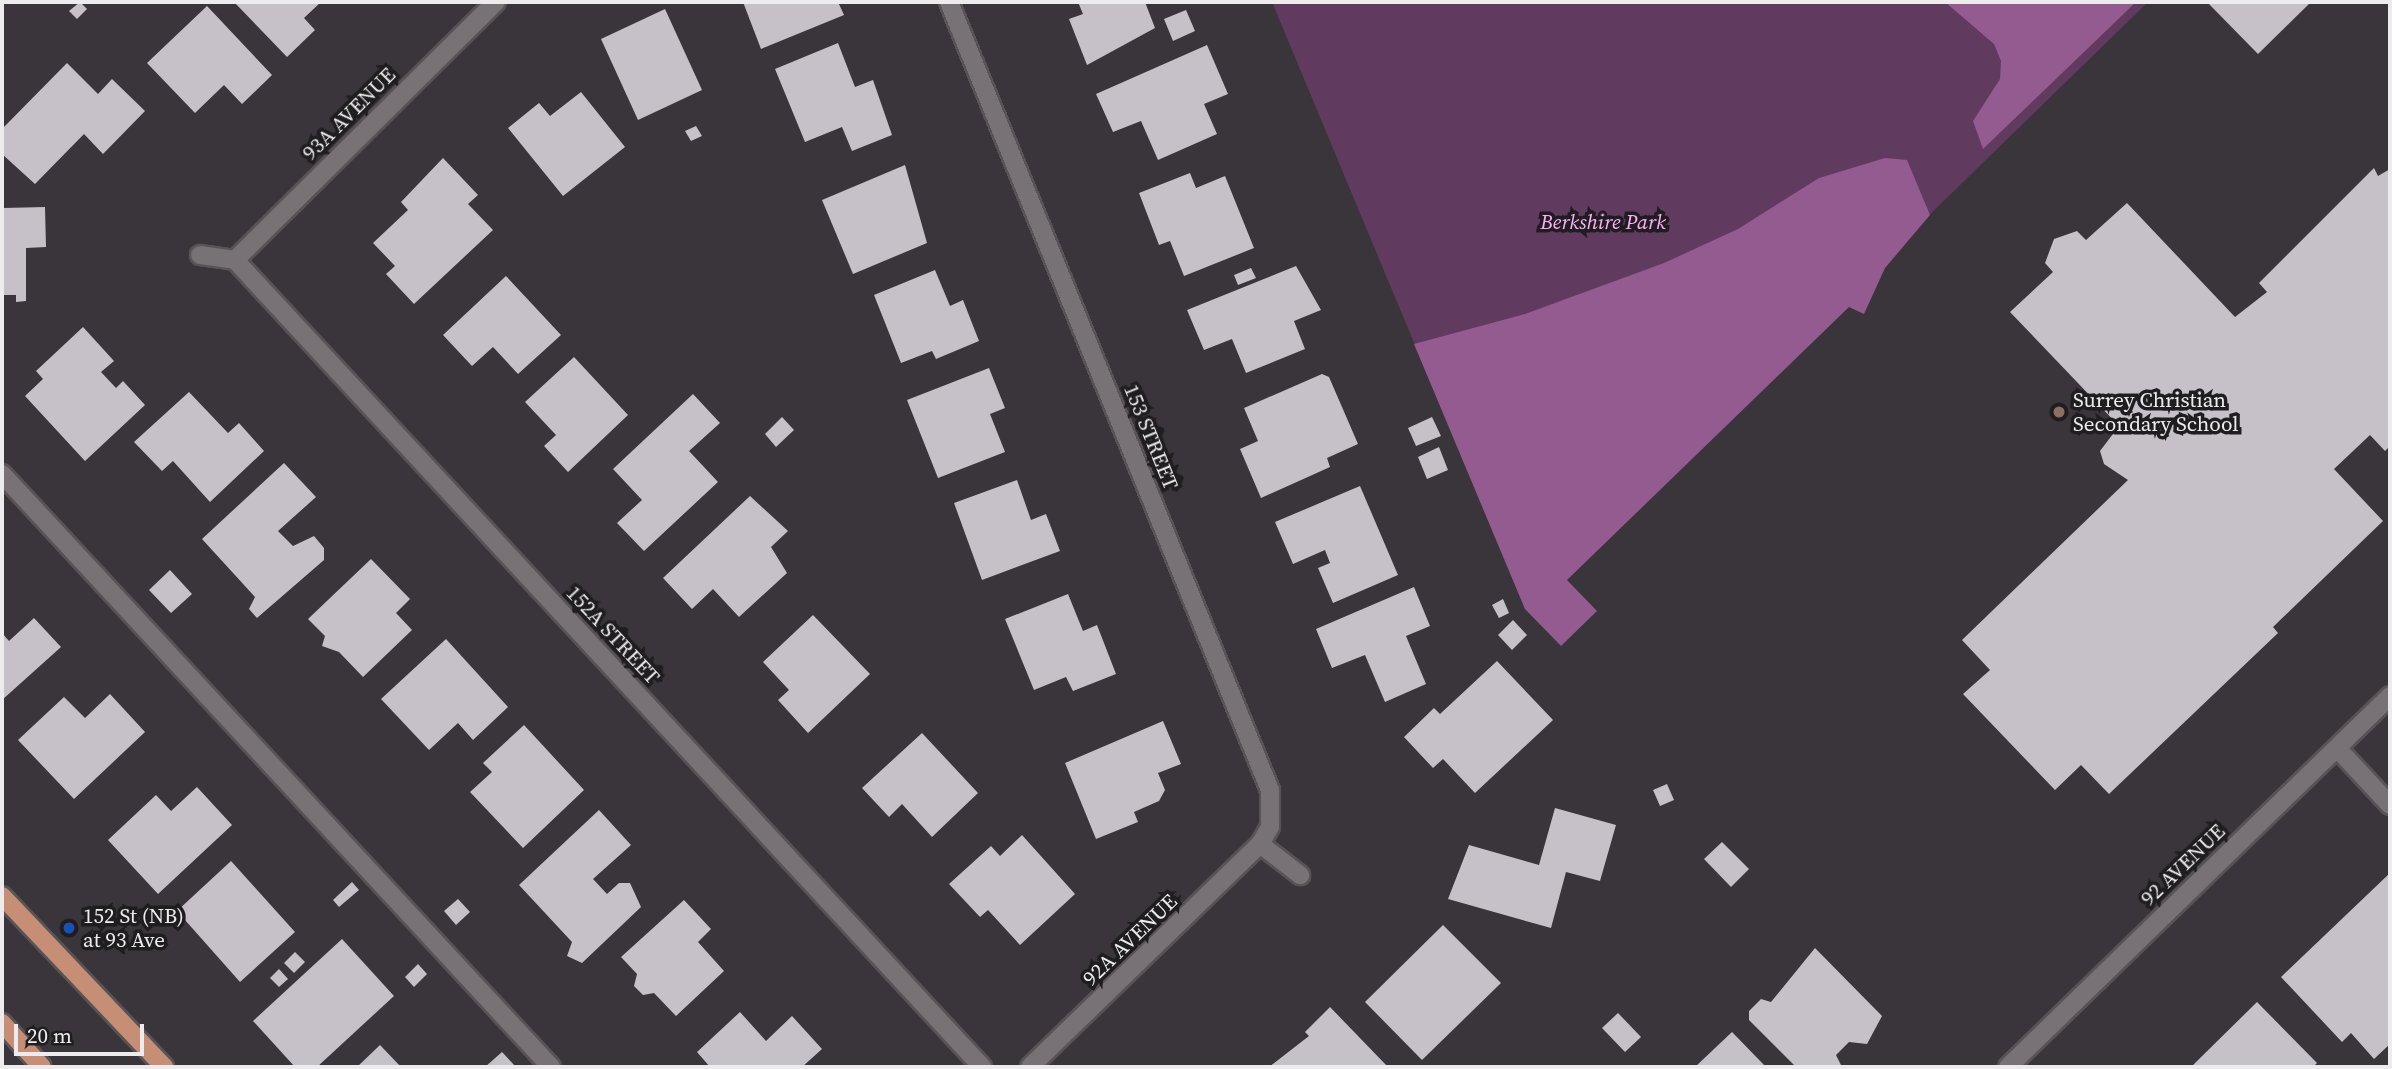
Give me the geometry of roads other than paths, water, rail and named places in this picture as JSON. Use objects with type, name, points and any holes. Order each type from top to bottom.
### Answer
[{"type":"main road","points":[[2,896],[164,1067]]},
{"type":"main road","points":[[2,1023],[43,1067]]},
{"type":"street","name":"93A AVENUE","points":[[235,260],[496,2]]},
{"type":"street","name":"153 STREET","points":[[949,2],[1270,790],[1270,827],[1260,844]]},
{"type":"street","points":[[200,255],[235,260]]},
{"type":"street","name":"152A STREET","points":[[235,260],[982,1067]]},
{"type":"street","points":[[2,474],[551,1067]]},
{"type":"street","name":"92 AVENUE","points":[[2008,1067],[2390,696]]},
{"type":"street","points":[[2337,748],[2390,805]]},
{"type":"street","points":[[1260,844],[1300,875]]},
{"type":"street","name":"92A AVENUE","points":[[1030,1067],[1260,844]]},
{"type":"place","name":"Surrey Christian Secondary School","points":[[2059,412]]},
{"type":"place","name":"152 St (NB) at 93 Ave","points":[[69,928]]},
{"type":"park label","name":"Berkshire Park","points":[[1603,222]]}]
